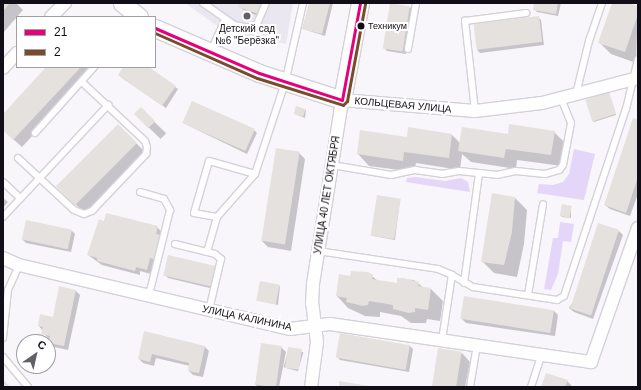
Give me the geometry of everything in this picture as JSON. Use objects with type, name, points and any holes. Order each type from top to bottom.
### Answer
[{"type":"street","points":[[52,16],[65,3]]},
{"type":"street","points":[[122,3],[136,16]]},
{"type":"street","name":"УЛИЦА 40 ЛЕТ ОКТЯБРЯ","points":[[311,387],[317,342],[312,304],[318,251],[342,100],[360,3]]},
{"type":"street","name":"КОЛЬЦЕВАЯ УЛИЦА","points":[[156,28],[285,83],[342,100],[475,110],[542,103],[634,80]]},
{"type":"street","points":[[3,68],[16,54]]},
{"type":"street","name":"УЛИЦА КАЛИНИНА","points":[[3,258],[19,265],[290,329],[330,324],[591,362],[638,228]]},
{"type":"lane","points":[[203,3],[234,25],[251,28],[257,24],[266,3]]},
{"type":"lane","points":[[207,252],[217,218],[255,174],[285,83],[303,3]]},
{"type":"lane","points":[[408,49],[416,3]]},
{"type":"lane","points":[[576,94],[589,41],[602,3]]},
{"type":"lane","points":[[475,110],[465,21],[526,13]]},
{"type":"lane","points":[[210,52],[225,20]]},
{"type":"lane","points":[[318,251],[438,269],[464,283],[528,295],[557,300],[564,296],[626,109],[638,59]]},
{"type":"lane","points":[[35,133],[93,68]]},
{"type":"lane","points":[[18,158],[74,210],[84,214],[92,211],[146,154],[147,147],[145,141],[82,82]]},
{"type":"lane","points":[[332,165],[392,175],[415,170],[442,174],[466,171],[497,175],[516,171],[545,174],[559,170],[563,165],[570,123],[561,98]]},
{"type":"lane","points":[[3,217],[108,105]]},
{"type":"lane","points":[[217,218],[194,213],[209,161],[255,174]]},
{"type":"lane","points":[[464,283],[479,173]]},
{"type":"lane","points":[[3,182],[20,198]]},
{"type":"lane","points":[[140,192],[164,199],[170,210],[148,295]]},
{"type":"lane","points":[[528,295],[543,204]]},
{"type":"lane","points":[[176,244],[207,252],[219,256],[221,259],[209,310]]},
{"type":"lane","points":[[3,338],[8,290],[19,265]]},
{"type":"lane","points":[[442,340],[452,276]]},
{"type":"lane","points":[[470,387],[478,345]]},
{"type":"lane","points":[[531,387],[542,354]]},
{"type":"lane","points":[[3,357],[28,387]]},
{"type":"shaded area","name":"Детский сад №6 \"Берёзка\"","points":[[185,3],[293,3],[286,44],[227,33]]},
{"type":"shaded area","points":[[574,149],[595,154],[584,200],[537,193],[539,184],[553,185],[563,182],[569,174]]},
{"type":"shaded area","points":[[416,177],[445,181],[461,178],[468,182],[470,192],[406,182],[407,178]]},
{"type":"shaded area","points":[[560,222],[574,224],[571,242],[563,241],[558,274],[551,290],[544,289],[553,238],[558,238]]},
{"type":"building","points":[[3,3],[10,3],[3,11]]},
{"type":"building","points":[[239,3],[263,3],[258,14],[238,7]]},
{"type":"building","points":[[309,3],[330,3],[322,34],[302,29]]},
{"type":"building","points":[[390,3],[410,6],[403,52],[383,48]]},
{"type":"building","points":[[534,3],[558,3],[556,14],[533,10]]},
{"type":"building","points":[[612,3],[629,3],[638,6],[638,14],[625,52],[598,43]]},
{"type":"building","points":[[539,16],[542,42],[477,50],[473,24]]},
{"type":"building","points":[[45,68],[80,68],[13,140],[3,130],[3,114]]},
{"type":"building","points":[[122,68],[150,68],[176,86],[162,106],[118,75]]},
{"type":"building","points":[[609,92],[616,114],[592,122],[585,100]]},
{"type":"building","points":[[192,101],[255,129],[245,151],[182,123]]},
{"type":"building","points":[[296,106],[306,109],[303,117],[294,114]]},
{"type":"building","points":[[141,107],[155,121],[148,128],[134,114]]},
{"type":"building","points":[[633,118],[638,120],[638,177],[626,213],[604,205]]},
{"type":"building","points":[[118,124],[137,143],[75,205],[56,186]]},
{"type":"building","points":[[509,124],[555,131],[551,155],[506,149],[504,158],[458,151],[462,127],[508,134]]},
{"type":"building","points":[[408,127],[452,134],[449,158],[404,152],[403,161],[357,154],[360,130],[407,137]]},
{"type":"building","points":[[276,148],[300,152],[285,245],[261,241]]},
{"type":"building","points":[[492,193],[515,197],[512,232],[504,265],[481,262]]},
{"type":"building","points":[[377,195],[401,199],[394,239],[371,235]]},
{"type":"building","points":[[562,204],[572,206],[570,218],[560,216]]},
{"type":"building","points":[[106,213],[158,226],[156,234],[160,235],[154,259],[150,258],[147,270],[136,267],[135,271],[97,261],[97,258],[87,255],[99,219],[104,221]]},
{"type":"building","points":[[26,220],[72,230],[68,249],[22,240]]},
{"type":"building","points":[[598,223],[619,230],[591,315],[570,309]]},
{"type":"building","points":[[168,255],[216,266],[211,286],[163,275]]},
{"type":"building","points":[[351,271],[368,272],[373,275],[372,279],[397,283],[397,278],[403,278],[419,282],[418,286],[431,288],[428,310],[415,308],[415,312],[409,313],[393,309],[393,305],[369,301],[368,305],[363,306],[346,302],[347,298],[336,296],[339,274],[350,276]]},
{"type":"building","points":[[260,281],[280,285],[276,304],[256,301]]},
{"type":"building","points":[[59,286],[76,290],[64,346],[56,344],[56,334],[41,334],[43,327],[38,326],[40,314],[53,317]]},
{"type":"building","points":[[464,296],[554,310],[550,333],[460,319]]},
{"type":"building","points":[[144,331],[205,346],[199,373],[188,371],[189,363],[152,354],[150,362],[138,359]]},
{"type":"building","points":[[340,333],[410,345],[406,370],[336,358]]},
{"type":"building","points":[[261,343],[282,346],[276,387],[255,385]]},
{"type":"building","points":[[288,347],[302,349],[299,370],[285,368]]},
{"type":"building","points":[[438,348],[462,352],[456,387],[432,387]]},
{"type":"building","points":[[546,373],[568,380],[565,387],[541,387]]},
{"type":"building","points":[[3,379],[10,387],[3,387]]},
{"type":"building","points":[[339,381],[369,386],[369,387],[339,387]]},
{"type":"transit line","name":"21","points":[[342,100],[360,3]]},
{"type":"transit line","name":"2","points":[[156,33],[257,78],[343,105],[347,101],[365,4]]},
{"type":"transit line","name":"21","points":[[156,28],[259,73],[342,100]]},
{"type":"place","name":"Детский сад №6 \"Берёзка\"","points":[[247,16]]},
{"type":"place","name":"Техникум","points":[[361,26]]}]
